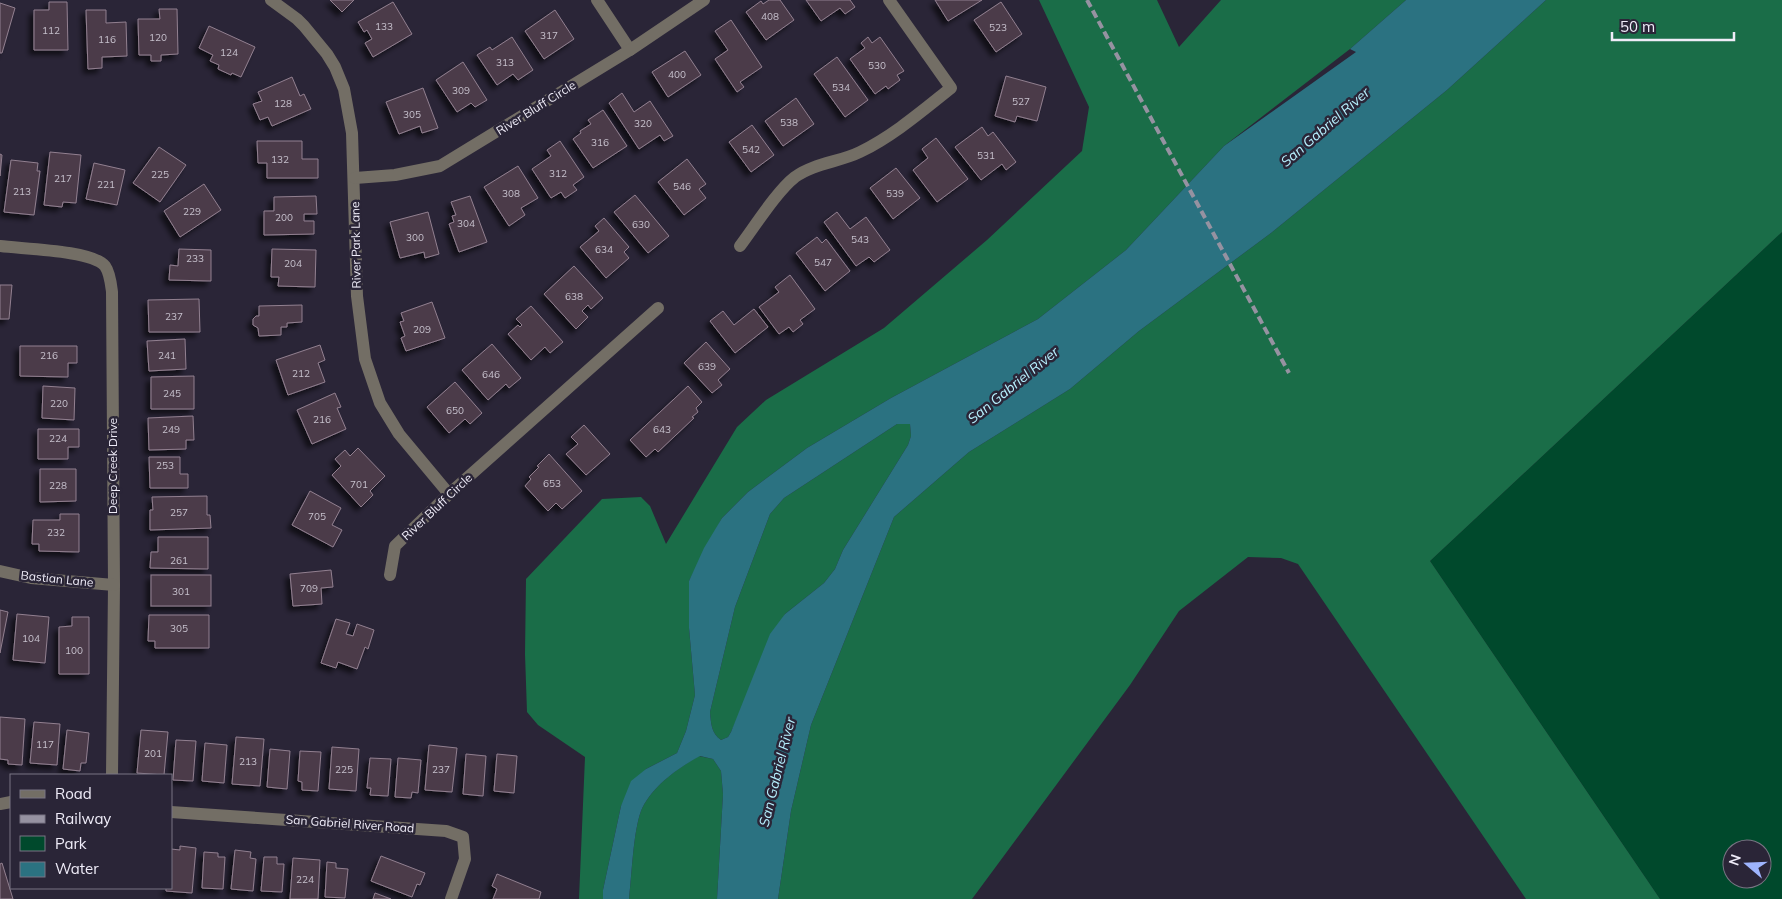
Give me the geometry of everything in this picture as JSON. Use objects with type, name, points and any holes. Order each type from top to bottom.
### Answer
[{"type":"street","name":"River Park Lane","points":[[270,0],[297,18],[304,26],[327,54],[335,67],[344,89],[352,133],[355,178],[357,296],[365,359],[380,403],[399,434],[449,494]]},
{"type":"street","points":[[597,0],[630,50]]},
{"type":"street","name":"River Bluff Circle","points":[[355,178],[395,175],[440,166],[630,50],[704,0]]},
{"type":"street","points":[[740,246],[786,185],[797,176],[816,166],[855,155],[878,143],[951,88],[889,0]]},
{"type":"street","name":"Deep Creek Drive","points":[[0,246],[84,255],[104,266],[109,276],[112,292],[114,585],[112,774]]},
{"type":"street","name":"River Bluff Circle","points":[[390,575],[395,546],[449,494],[658,308]]},
{"type":"street","name":"Bastian Lane","points":[[0,571],[31,578],[114,585]]},
{"type":"street","name":"San Gabriel River Road","points":[[172,812],[446,831],[463,837],[465,859],[451,899]]},
{"type":"green space","points":[[1039,0],[1157,0],[1179,47],[1221,0],[1406,0],[1350,49],[1224,146],[1126,250],[1038,319],[891,398],[807,448],[748,492],[722,518],[689,581],[689,628],[695,695],[686,731],[677,753],[646,769],[621,806],[603,890],[603,899],[579,899],[585,757],[538,725],[527,712],[525,654],[526,579],[602,499],[641,497],[650,506],[666,544],[737,427],[766,400],[884,328],[987,240],[1082,151],[1089,107]]},
{"type":"green space","points":[[1546,0],[1782,0],[1782,232],[1430,561],[1660,899],[1526,899],[1298,564],[1281,558],[1248,557],[1179,611],[1130,685],[972,899],[778,899],[791,811],[811,725],[894,517],[969,452],[1070,389],[1139,331],[1271,233],[1447,90]]},
{"type":"green space","points":[[1782,232],[1782,899],[1660,899],[1430,561]]},
{"type":"green space","points":[[897,424],[910,424],[911,436],[908,445],[843,550],[835,569],[824,583],[785,614],[731,732],[728,737],[721,740],[713,731],[710,712],[735,607],[770,514],[784,498]]},
{"type":"green space","points":[[699,756],[713,759],[721,771],[723,794],[717,899],[629,899],[634,842],[641,811],[658,786],[682,766]]},
{"type":"water","name":"San Gabriel River","points":[[1406,0],[1546,0],[1447,90],[1271,233],[1139,331],[1070,389],[969,452],[894,517],[811,725],[791,811],[778,899],[717,899],[723,794],[721,771],[713,759],[700,756],[683,766],[658,786],[641,811],[634,842],[629,899],[603,899],[603,890],[621,806],[631,781],[646,769],[677,753],[686,731],[695,695],[689,628],[689,581],[704,548],[722,518],[748,492],[807,448],[891,398],[1038,319],[1126,250],[1224,146],[1356,52],[1350,49]],"holes":[[[897,424],[910,424],[911,436],[908,445],[843,550],[835,569],[824,583],[785,614],[770,634],[731,732],[728,737],[721,740],[713,731],[710,712],[735,607],[770,514],[784,498]]]},
{"type":"building","points":[[330,0],[354,0],[342,12]]},
{"type":"building","points":[[769,0],[780,0],[794,20],[766,40],[746,12],[761,1],[763,4]]},
{"type":"building","points":[[806,0],[850,0],[855,7],[845,14],[840,8],[821,21]]},
{"type":"building","points":[[935,0],[982,0],[948,21]]},
{"type":"building","points":[[49,2],[67,2],[68,50],[34,50],[34,10],[49,10]]},
{"type":"building","points":[[393,2],[412,34],[373,57],[365,43],[372,39],[367,30],[364,32],[358,22]]},
{"type":"building","points":[[1001,2],[1022,34],[996,52],[974,20]]},
{"type":"building","points":[[0,3],[15,8],[2,53],[0,53]]},
{"type":"building","points":[[159,9],[177,9],[178,54],[161,55],[161,61],[151,61],[151,55],[139,55],[138,19],[160,19]]},
{"type":"building","points":[[86,10],[106,10],[106,23],[126,22],[127,56],[102,57],[102,68],[88,69]]},
{"type":"building","points":[[555,10],[574,39],[544,59],[525,31]]},
{"type":"building","points":[[731,20],[762,67],[740,82],[744,87],[737,92],[715,59],[728,50],[715,31]]},
{"type":"building","points":[[209,26],[255,47],[241,77],[218,69],[219,65],[210,61],[213,55],[199,48]]},
{"type":"building","points":[[512,37],[533,70],[518,80],[513,74],[497,85],[477,55],[490,47],[492,50]]},
{"type":"building","points":[[868,37],[872,43],[880,37],[904,71],[897,75],[900,80],[888,89],[886,86],[875,94],[850,59],[865,48],[861,43]]},
{"type":"building","points":[[685,51],[701,75],[668,97],[652,72]]},
{"type":"building","points":[[837,57],[868,100],[845,117],[814,74]]},
{"type":"building","points":[[463,62],[487,100],[475,107],[471,103],[457,112],[436,80]]},
{"type":"building","points":[[1006,76],[1046,87],[1037,121],[1017,116],[1015,122],[995,116]]},
{"type":"building","points":[[292,77],[300,96],[304,94],[311,109],[272,126],[268,117],[260,120],[253,104],[262,101],[258,92]]},
{"type":"building","points":[[423,88],[438,128],[422,133],[420,126],[399,134],[386,102]]},
{"type":"building","points":[[622,93],[634,112],[650,101],[673,136],[664,141],[660,135],[639,149],[609,103]]},
{"type":"building","points":[[796,98],[814,124],[783,146],[765,121]]},
{"type":"building","points":[[603,110],[627,146],[593,168],[573,139],[581,133],[580,131],[591,124],[588,120]]},
{"type":"building","points":[[752,125],[774,155],[751,172],[729,142]]},
{"type":"building","points":[[982,127],[988,136],[993,132],[1016,162],[1006,170],[1002,164],[981,180],[955,147]]},
{"type":"building","points":[[936,138],[968,179],[937,202],[913,170],[928,158],[922,149]]},
{"type":"building","points":[[257,141],[302,141],[302,159],[318,159],[318,178],[267,178],[267,163],[258,163]]},
{"type":"building","points":[[560,141],[584,177],[573,185],[577,190],[565,198],[561,192],[551,198],[532,169],[551,156],[547,150]]},
{"type":"building","points":[[159,147],[186,165],[160,202],[133,183]]},
{"type":"building","points":[[50,152],[81,155],[76,203],[63,202],[62,207],[44,205]]},
{"type":"building","points":[[0,154],[2,155],[0,176]]},
{"type":"building","points":[[687,159],[706,184],[699,189],[706,198],[684,215],[658,182]]},
{"type":"building","points":[[11,160],[38,163],[37,171],[40,171],[34,215],[4,212]]},
{"type":"building","points":[[94,163],[125,170],[117,205],[86,199]]},
{"type":"building","points":[[518,166],[538,198],[521,208],[525,215],[509,226],[484,187]]},
{"type":"building","points":[[896,168],[920,198],[893,219],[870,188]]},
{"type":"building","points":[[204,184],[221,210],[180,237],[164,211]]},
{"type":"building","points":[[635,195],[669,236],[648,253],[614,212]]},
{"type":"building","points":[[316,196],[317,214],[304,214],[304,221],[314,221],[314,234],[264,235],[264,211],[274,211],[274,197]]},
{"type":"building","points":[[470,196],[487,242],[459,252],[449,224],[454,222],[452,216],[456,215],[451,202]]},
{"type":"building","points":[[428,212],[439,254],[425,258],[424,252],[400,258],[390,222]]},
{"type":"building","points":[[837,212],[850,229],[866,217],[890,250],[874,262],[869,257],[856,266],[824,222]]},
{"type":"building","points":[[604,218],[629,247],[624,252],[629,258],[606,278],[580,247],[599,231],[595,226]]},
{"type":"building","points":[[817,237],[822,243],[826,239],[850,271],[825,291],[796,253]]},
{"type":"building","points":[[179,249],[211,250],[211,281],[169,280],[170,265],[178,266]]},
{"type":"building","points":[[272,249],[316,250],[315,287],[278,286],[279,277],[271,277]]},
{"type":"building","points":[[574,266],[603,298],[591,309],[588,305],[582,311],[588,317],[576,329],[544,294]]},
{"type":"building","points":[[790,275],[815,309],[800,320],[803,324],[793,332],[789,327],[779,334],[759,307],[779,292],[775,287]]},
{"type":"building","points":[[0,285],[12,285],[9,319],[0,319]]},
{"type":"building","points":[[199,299],[200,332],[149,332],[148,300]]},
{"type":"building","points":[[432,302],[445,338],[406,351],[401,338],[405,336],[400,322],[404,321],[401,313]]},
{"type":"building","points":[[302,305],[302,322],[287,323],[287,327],[281,327],[281,335],[259,336],[258,328],[253,325],[253,319],[259,316],[259,306]]},
{"type":"building","points":[[531,306],[563,342],[550,353],[545,347],[531,360],[508,334],[518,325],[520,327],[522,325],[516,319]]},
{"type":"building","points":[[754,309],[768,327],[735,353],[710,321],[723,311],[734,325]]},
{"type":"building","points":[[185,339],[186,369],[149,371],[147,341]]},
{"type":"building","points":[[706,342],[730,369],[718,380],[722,385],[712,393],[684,363]]},
{"type":"building","points":[[492,344],[521,378],[509,388],[506,384],[488,400],[462,370]]},
{"type":"building","points":[[320,345],[325,360],[318,363],[325,382],[288,395],[276,360]]},
{"type":"building","points":[[20,346],[77,346],[77,363],[68,363],[68,377],[20,376]]},
{"type":"building","points":[[194,376],[194,409],[151,409],[151,377]]},
{"type":"building","points":[[455,382],[482,413],[470,424],[465,419],[449,433],[427,407]]},
{"type":"building","points":[[43,386],[75,388],[74,420],[42,418]]},
{"type":"building","points":[[688,386],[702,402],[696,408],[698,412],[658,452],[655,449],[646,457],[630,440]]},
{"type":"building","points":[[335,393],[341,407],[337,408],[346,429],[312,444],[297,410]]},
{"type":"building","points":[[193,416],[194,440],[186,440],[186,449],[149,450],[148,418]]},
{"type":"building","points":[[584,425],[610,454],[586,475],[566,454],[578,444],[571,437]]},
{"type":"building","points":[[38,429],[79,429],[79,447],[68,447],[68,459],[38,459]]},
{"type":"building","points":[[358,448],[385,476],[370,491],[373,495],[361,507],[332,475],[341,466],[335,459],[345,450],[350,456]]},
{"type":"building","points":[[549,454],[582,491],[562,509],[556,503],[548,511],[525,486],[531,479],[529,477],[539,467],[537,466]]},
{"type":"building","points":[[149,457],[180,457],[180,474],[188,474],[188,488],[150,488]]},
{"type":"building","points":[[40,469],[76,469],[76,501],[40,502]]},
{"type":"building","points":[[310,491],[341,508],[332,525],[342,530],[333,547],[292,525]]},
{"type":"building","points":[[207,496],[207,515],[210,515],[211,528],[150,530],[150,510],[153,510],[152,497]]},
{"type":"building","points":[[60,514],[79,514],[79,552],[39,551],[39,544],[32,544],[33,520],[60,520]]},
{"type":"building","points":[[158,537],[208,537],[208,569],[150,568],[151,552],[158,552]]},
{"type":"building","points":[[331,570],[333,587],[321,588],[322,604],[293,606],[290,574]]},
{"type":"building","points":[[151,575],[211,575],[211,606],[151,606]]},
{"type":"building","points":[[0,610],[8,612],[0,653]]},
{"type":"building","points":[[17,614],[49,617],[45,663],[13,660]]},
{"type":"building","points":[[149,615],[209,615],[209,648],[155,648],[155,641],[148,641]]},
{"type":"building","points":[[72,617],[89,617],[89,674],[59,674],[59,627],[72,626]]},
{"type":"building","points":[[336,619],[350,623],[346,634],[353,636],[357,624],[374,630],[368,649],[365,647],[357,669],[338,662],[336,668],[321,663]]},
{"type":"building","points":[[0,717],[25,719],[22,765],[8,764],[8,760],[0,759]]},
{"type":"building","points":[[34,722],[60,724],[57,765],[30,763]]},
{"type":"building","points":[[67,730],[89,733],[86,763],[81,763],[80,771],[63,769]]},
{"type":"building","points":[[141,730],[168,732],[164,774],[137,773]]},
{"type":"building","points":[[236,737],[264,739],[260,786],[232,784]]},
{"type":"building","points":[[176,740],[196,741],[193,781],[173,780]]},
{"type":"building","points":[[205,743],[227,745],[224,783],[202,781]]},
{"type":"building","points":[[429,745],[457,748],[452,792],[425,790]]},
{"type":"building","points":[[332,747],[359,749],[356,791],[329,789]]},
{"type":"building","points":[[270,749],[290,751],[287,789],[267,787]]},
{"type":"building","points":[[300,751],[321,752],[318,791],[302,790],[302,782],[298,781]]},
{"type":"building","points":[[466,754],[486,756],[483,796],[463,794]]},
{"type":"building","points":[[497,754],[517,756],[514,793],[494,791]]},
{"type":"building","points":[[370,758],[391,759],[388,796],[370,795],[371,788],[367,788]]},
{"type":"building","points":[[398,758],[421,760],[418,793],[412,792],[411,798],[395,797]]},
{"type":"building","points":[[180,846],[196,848],[192,893],[166,891],[166,889],[172,889],[172,849],[180,850]]},
{"type":"building","points":[[235,850],[251,852],[250,858],[256,859],[253,891],[231,889]]},
{"type":"building","points":[[204,852],[218,853],[218,857],[225,857],[223,889],[202,888]]},
{"type":"building","points":[[381,856],[425,873],[420,885],[417,884],[412,897],[371,881]]},
{"type":"building","points":[[264,857],[277,857],[277,864],[284,864],[282,892],[261,891]]},
{"type":"building","points":[[293,858],[320,860],[318,899],[290,899]]},
{"type":"building","points":[[327,862],[336,863],[336,868],[348,869],[345,898],[325,897]]},
{"type":"building","points":[[2,863],[13,899],[0,899],[0,864]]},
{"type":"building","points":[[497,874],[541,892],[539,899],[493,899],[497,889],[492,886]]},
{"type":"building","points":[[375,893],[391,899],[373,899]]},
{"type":"railway","points":[[1087,0],[1289,373]]}]
